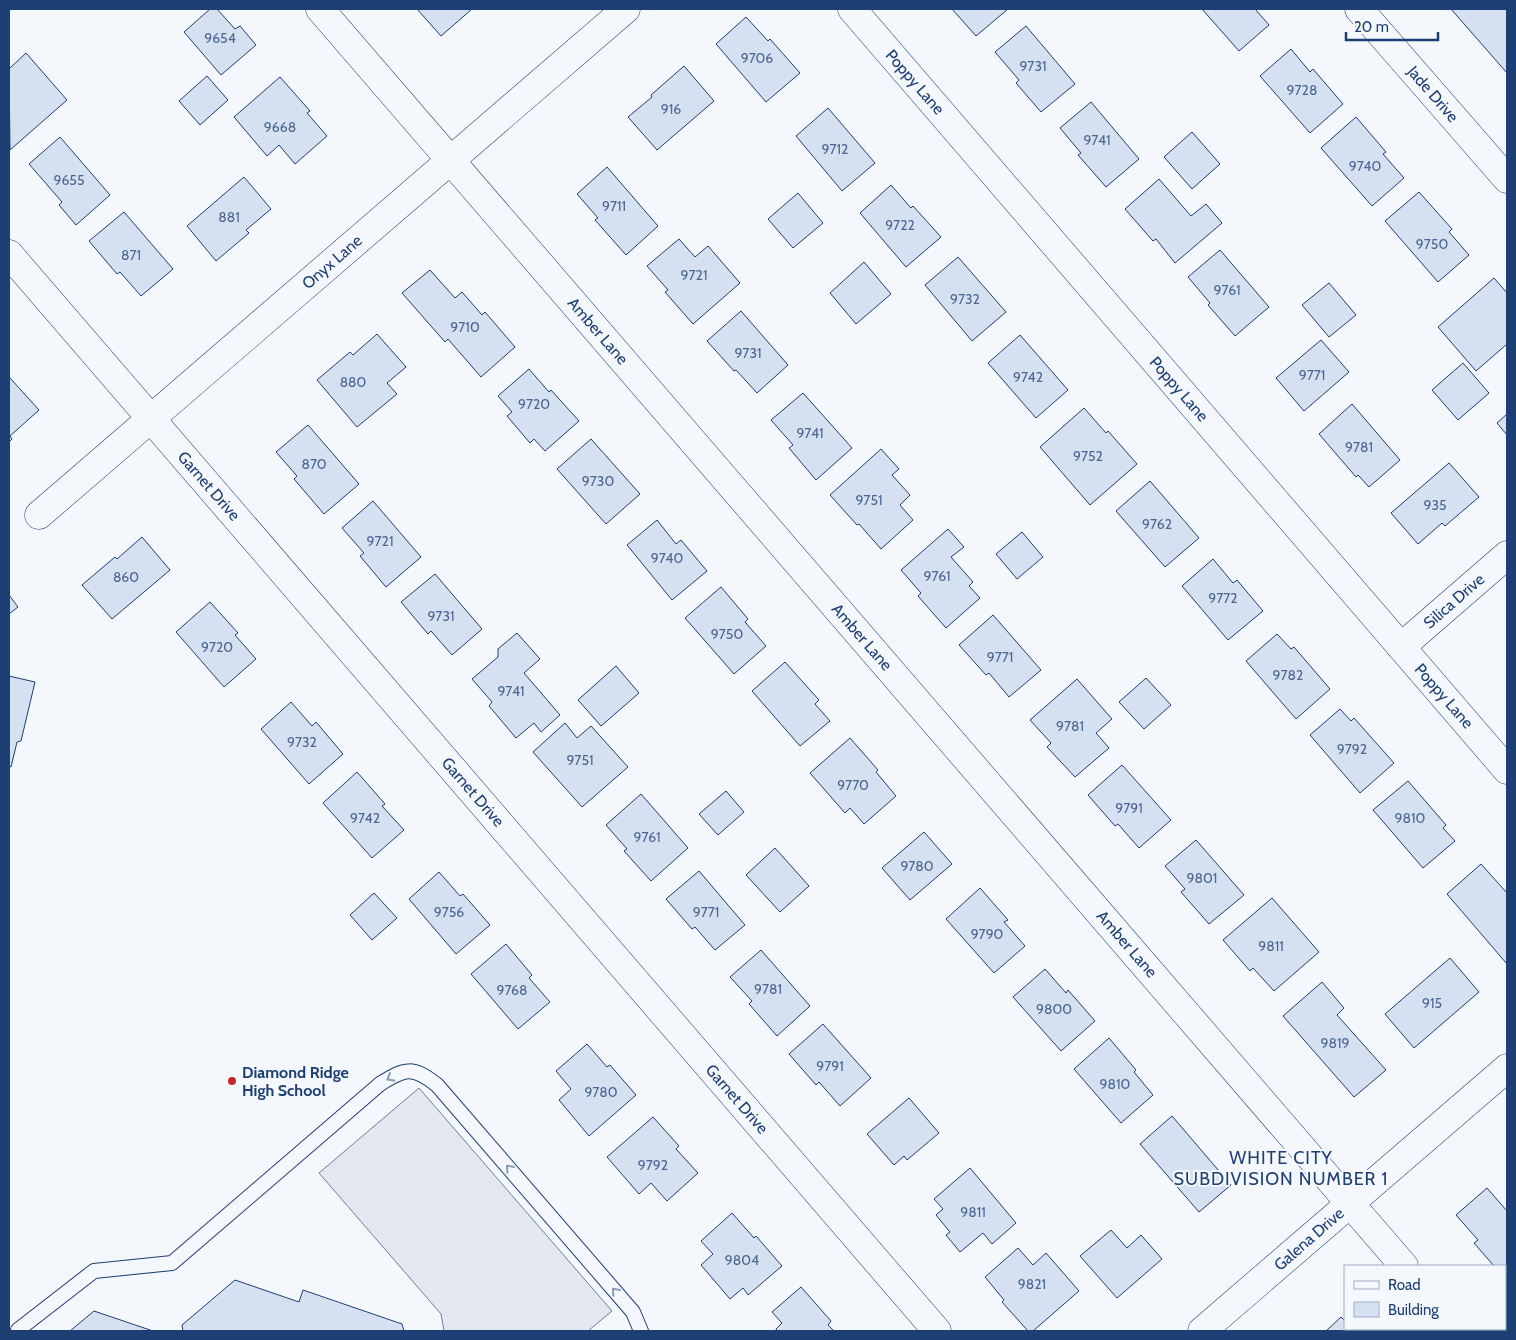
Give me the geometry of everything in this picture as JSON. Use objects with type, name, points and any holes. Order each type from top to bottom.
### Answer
[{"type":"street","name":"Amber Lane","points":[[320,9],[1403,1265]]},
{"type":"street","name":"Onyx Lane","points":[[39,515],[626,9]]},
{"type":"street","name":"Poppy Lane","points":[[852,9],[1507,770]]},
{"type":"street","name":"Jade Drive","points":[[1359,9],[1507,179]]},
{"type":"street","name":"Garnet Drive","points":[[9,254],[937,1331]]},
{"type":"street","name":"Silica Drive","points":[[1401,647],[1507,555]]},
{"type":"street","name":"Galena Drive","points":[[1202,1331],[1507,1068]]},
{"type":"lane","points":[[18,1330],[94,1271],[172,1263],[385,1081],[399,1073],[409,1071],[418,1072],[438,1085],[633,1312],[641,1331]]},
{"type":"shaded area","points":[[419,1088],[612,1311],[588,1331],[444,1331],[441,1314],[319,1173]]},
{"type":"building","points":[[210,9],[217,9],[235,29],[240,26],[256,45],[221,75],[184,32]]},
{"type":"building","points":[[417,9],[472,9],[441,36]]},
{"type":"building","points":[[952,9],[1008,9],[976,36]]},
{"type":"building","points":[[1202,9],[1255,9],[1269,25],[1239,51]]},
{"type":"building","points":[[1451,9],[1507,9],[1507,73]]},
{"type":"building","points":[[746,17],[768,41],[770,39],[800,73],[766,102],[716,44]]},
{"type":"building","points":[[1026,26],[1075,84],[1041,112],[1016,83],[1019,80],[995,52]]},
{"type":"building","points":[[1291,49],[1310,72],[1313,69],[1343,104],[1310,133],[1260,76]]},
{"type":"building","points":[[26,53],[67,100],[10,150],[9,69]]},
{"type":"building","points":[[684,66],[714,101],[657,150],[628,117]]},
{"type":"building","points":[[207,76],[228,100],[200,125],[179,101]]},
{"type":"building","points":[[280,77],[310,111],[307,113],[327,136],[295,164],[279,145],[267,156],[234,117]]},
{"type":"building","points":[[1091,102],[1139,159],[1106,187],[1078,155],[1081,153],[1060,128]]},
{"type":"building","points":[[828,108],[875,163],[842,191],[796,136]]},
{"type":"building","points":[[1356,117],[1386,152],[1383,154],[1404,178],[1372,206],[1321,148]]},
{"type":"building","points":[[1192,132],[1220,164],[1192,189],[1164,157]]},
{"type":"building","points":[[60,137],[110,195],[76,225],[59,205],[62,202],[29,164]]},
{"type":"building","points":[[607,167],[658,226],[626,255],[595,220],[598,218],[577,194]]},
{"type":"building","points":[[244,177],[271,209],[246,230],[249,233],[216,261],[187,226]]},
{"type":"building","points":[[1159,179],[1191,216],[1206,204],[1222,223],[1175,263],[1156,239],[1153,241],[1125,209]]},
{"type":"building","points":[[891,185],[911,208],[913,206],[941,237],[906,267],[860,213]]},
{"type":"building","points":[[1419,192],[1452,229],[1449,232],[1469,255],[1438,282],[1385,221]]},
{"type":"building","points":[[798,193],[823,223],[793,248],[768,219]]},
{"type":"building","points":[[124,212],[173,269],[141,296],[120,272],[117,274],[89,241]]},
{"type":"building","points":[[679,239],[695,257],[708,246],[740,283],[693,324],[665,292],[668,290],[647,266]]},
{"type":"building","points":[[1220,250],[1269,307],[1235,336],[1208,305],[1210,303],[1188,277]]},
{"type":"building","points":[[958,257],[1006,312],[972,341],[925,285]]},
{"type":"building","points":[[864,262],[891,294],[856,324],[830,293]]},
{"type":"building","points":[[430,270],[455,298],[462,292],[482,315],[485,312],[515,347],[481,377],[448,339],[445,342],[402,293]]},
{"type":"building","points":[[1494,278],[1507,293],[1507,344],[1476,371],[1438,327]]},
{"type":"building","points":[[1329,283],[1356,315],[1329,337],[1302,305]]},
{"type":"building","points":[[741,311],[788,365],[757,393],[707,341]]},
{"type":"building","points":[[377,334],[406,367],[387,383],[397,394],[357,427],[317,380],[350,352],[353,355]]},
{"type":"building","points":[[1020,335],[1068,390],[1036,418],[988,363]]},
{"type":"building","points":[[1321,340],[1349,372],[1304,411],[1276,378]]},
{"type":"building","points":[[1463,363],[1489,393],[1458,420],[1432,390]]},
{"type":"building","points":[[529,369],[549,392],[551,390],[579,421],[545,451],[534,439],[530,443],[507,416],[512,412],[498,396]]},
{"type":"building","points":[[9,379],[39,410],[10,436],[12,439],[9,442]]},
{"type":"building","points":[[803,393],[852,448],[816,480],[789,448],[793,445],[771,420]]},
{"type":"building","points":[[1352,404],[1400,460],[1369,487],[1358,475],[1356,477],[1319,434]]},
{"type":"building","points":[[1084,408],[1106,433],[1108,431],[1137,464],[1090,505],[1040,447]]},
{"type":"building","points":[[1507,414],[1507,435],[1497,423]]},
{"type":"building","points":[[308,425],[359,484],[324,514],[294,479],[297,476],[276,452]]},
{"type":"building","points":[[591,439],[640,494],[606,524],[557,469]]},
{"type":"building","points":[[881,449],[899,469],[892,475],[910,495],[900,505],[913,520],[881,549],[830,495]]},
{"type":"building","points":[[1449,463],[1479,497],[1445,526],[1442,523],[1418,544],[1391,513]]},
{"type":"building","points":[[1150,481],[1199,538],[1165,567],[1116,511]]},
{"type":"building","points":[[373,501],[421,557],[386,587],[360,556],[364,553],[342,528]]},
{"type":"building","points":[[657,520],[676,544],[681,540],[707,571],[672,600],[627,545]]},
{"type":"building","points":[[948,529],[964,547],[951,557],[973,582],[969,586],[980,598],[946,628],[918,596],[921,593],[901,570]]},
{"type":"building","points":[[1022,532],[1043,557],[1017,579],[996,554]]},
{"type":"building","points":[[142,537],[170,570],[112,619],[82,585],[115,557],[117,559]]},
{"type":"building","points":[[1213,559],[1233,583],[1237,580],[1263,611],[1228,640],[1182,586]]},
{"type":"building","points":[[435,574],[482,629],[452,655],[431,631],[428,634],[401,602]]},
{"type":"building","points":[[721,587],[748,619],[745,622],[766,646],[734,674],[685,618]]},
{"type":"building","points":[[9,595],[18,607],[9,614]]},
{"type":"building","points":[[210,602],[238,633],[235,635],[256,659],[224,687],[176,632]]},
{"type":"building","points":[[993,615],[1041,670],[1009,697],[989,673],[986,675],[959,645]]},
{"type":"building","points":[[517,633],[540,659],[524,673],[560,715],[541,732],[534,723],[516,738],[489,706],[492,702],[472,679],[498,657],[498,649]]},
{"type":"building","points":[[1277,634],[1291,649],[1294,647],[1330,689],[1296,719],[1246,661]]},
{"type":"building","points":[[785,662],[819,700],[815,704],[830,721],[800,746],[752,691]]},
{"type":"building","points":[[616,666],[639,693],[601,726],[578,700]]},
{"type":"building","points":[[9,676],[35,682],[21,741],[17,742],[11,767],[9,766]]},
{"type":"building","points":[[1146,678],[1171,705],[1144,729],[1119,702]]},
{"type":"building","points":[[1077,679],[1112,719],[1096,733],[1109,748],[1075,777],[1047,747],[1051,743],[1030,720]]},
{"type":"building","points":[[291,702],[312,726],[316,722],[343,754],[309,784],[261,729]]},
{"type":"building","points":[[1340,709],[1351,721],[1354,718],[1394,763],[1360,793],[1310,735]]},
{"type":"building","points":[[565,723],[577,738],[591,726],[628,767],[582,807],[533,752]]},
{"type":"building","points":[[850,738],[878,770],[876,772],[896,796],[864,824],[850,808],[845,813],[810,773]]},
{"type":"building","points":[[1122,765],[1171,820],[1139,848],[1118,824],[1115,826],[1088,795]]},
{"type":"building","points":[[357,772],[385,804],[382,806],[404,830],[372,858],[323,803]]},
{"type":"building","points":[[1408,781],[1446,825],[1443,828],[1455,841],[1423,868],[1373,810]]},
{"type":"building","points":[[726,791],[744,812],[718,835],[699,814]]},
{"type":"building","points":[[641,794],[688,848],[651,881],[624,851],[627,849],[606,825]]},
{"type":"building","points":[[924,832],[952,864],[910,900],[882,868]]},
{"type":"building","points":[[1196,840],[1244,895],[1209,924],[1181,892],[1185,889],[1165,866]]},
{"type":"building","points":[[775,848],[809,886],[780,912],[746,875]]},
{"type":"building","points":[[1481,864],[1507,893],[1507,964],[1447,894]]},
{"type":"building","points":[[699,871],[745,925],[715,950],[695,927],[692,929],[666,899]]},
{"type":"building","points":[[439,872],[460,896],[463,894],[490,925],[456,954],[409,899]]},
{"type":"building","points":[[980,888],[1008,920],[1004,922],[1025,946],[994,973],[946,919]]},
{"type":"building","points":[[374,893],[397,918],[372,940],[350,915]]},
{"type":"building","points":[[1272,898],[1319,952],[1274,991],[1253,968],[1250,971],[1223,940]]},
{"type":"building","points":[[506,944],[532,975],[529,978],[550,1002],[518,1029],[471,974]]},
{"type":"building","points":[[761,950],[810,1006],[777,1036],[749,1004],[752,1001],[730,977]]},
{"type":"building","points":[[1450,958],[1479,992],[1414,1048],[1385,1014]]},
{"type":"building","points":[[1045,969],[1066,993],[1068,990],[1095,1021],[1061,1051],[1013,997]]},
{"type":"building","points":[[1322,982],[1344,1008],[1337,1015],[1386,1070],[1354,1097],[1283,1016]]},
{"type":"building","points":[[823,1024],[871,1078],[840,1106],[819,1082],[816,1085],[789,1054]]},
{"type":"building","points":[[1109,1038],[1136,1070],[1134,1072],[1153,1095],[1121,1123],[1074,1069]]},
{"type":"building","points":[[587,1044],[607,1067],[610,1065],[636,1095],[589,1136],[559,1100],[571,1089],[556,1071]]},
{"type":"building","points":[[909,1098],[939,1133],[907,1160],[904,1156],[894,1165],[867,1134]]},
{"type":"building","points":[[1172,1116],[1231,1185],[1199,1212],[1140,1144]]},
{"type":"building","points":[[653,1117],[679,1146],[676,1149],[698,1173],[667,1201],[651,1183],[639,1194],[607,1157]]},
{"type":"building","points":[[970,1168],[1016,1223],[992,1244],[983,1233],[960,1252],[946,1235],[950,1232],[936,1215],[943,1209],[934,1199]]},
{"type":"building","points":[[1487,1188],[1507,1211],[1506,1280],[1506,1265],[1493,1265],[1474,1243],[1478,1240],[1456,1215]]},
{"type":"building","points":[[732,1213],[754,1238],[756,1236],[782,1266],[748,1295],[743,1288],[730,1299],[701,1265],[713,1254],[701,1241]]},
{"type":"building","points":[[1111,1230],[1127,1248],[1141,1235],[1162,1259],[1117,1298],[1080,1256]]},
{"type":"building","points":[[1018,1248],[1033,1265],[1046,1253],[1079,1291],[1033,1331],[1028,1331],[1002,1302],[1004,1300],[985,1277]]},
{"type":"building","points":[[235,1280],[299,1302],[303,1290],[402,1324],[404,1331],[183,1331],[182,1325]]},
{"type":"building","points":[[801,1287],[831,1321],[828,1325],[834,1331],[777,1331],[776,1329],[782,1323],[772,1312]]},
{"type":"building","points":[[94,1311],[153,1331],[70,1331]]},
{"type":"building","points":[[1341,1317],[1344,1320],[1344,1330],[1353,1331],[1326,1331]]},
{"type":"place","name":"Diamond Ridge High School","points":[[232,1081]]},
{"type":"district","name":"WHITE CITY SUBDIVISION NUMBER 1","points":[[1281,1168]]}]
